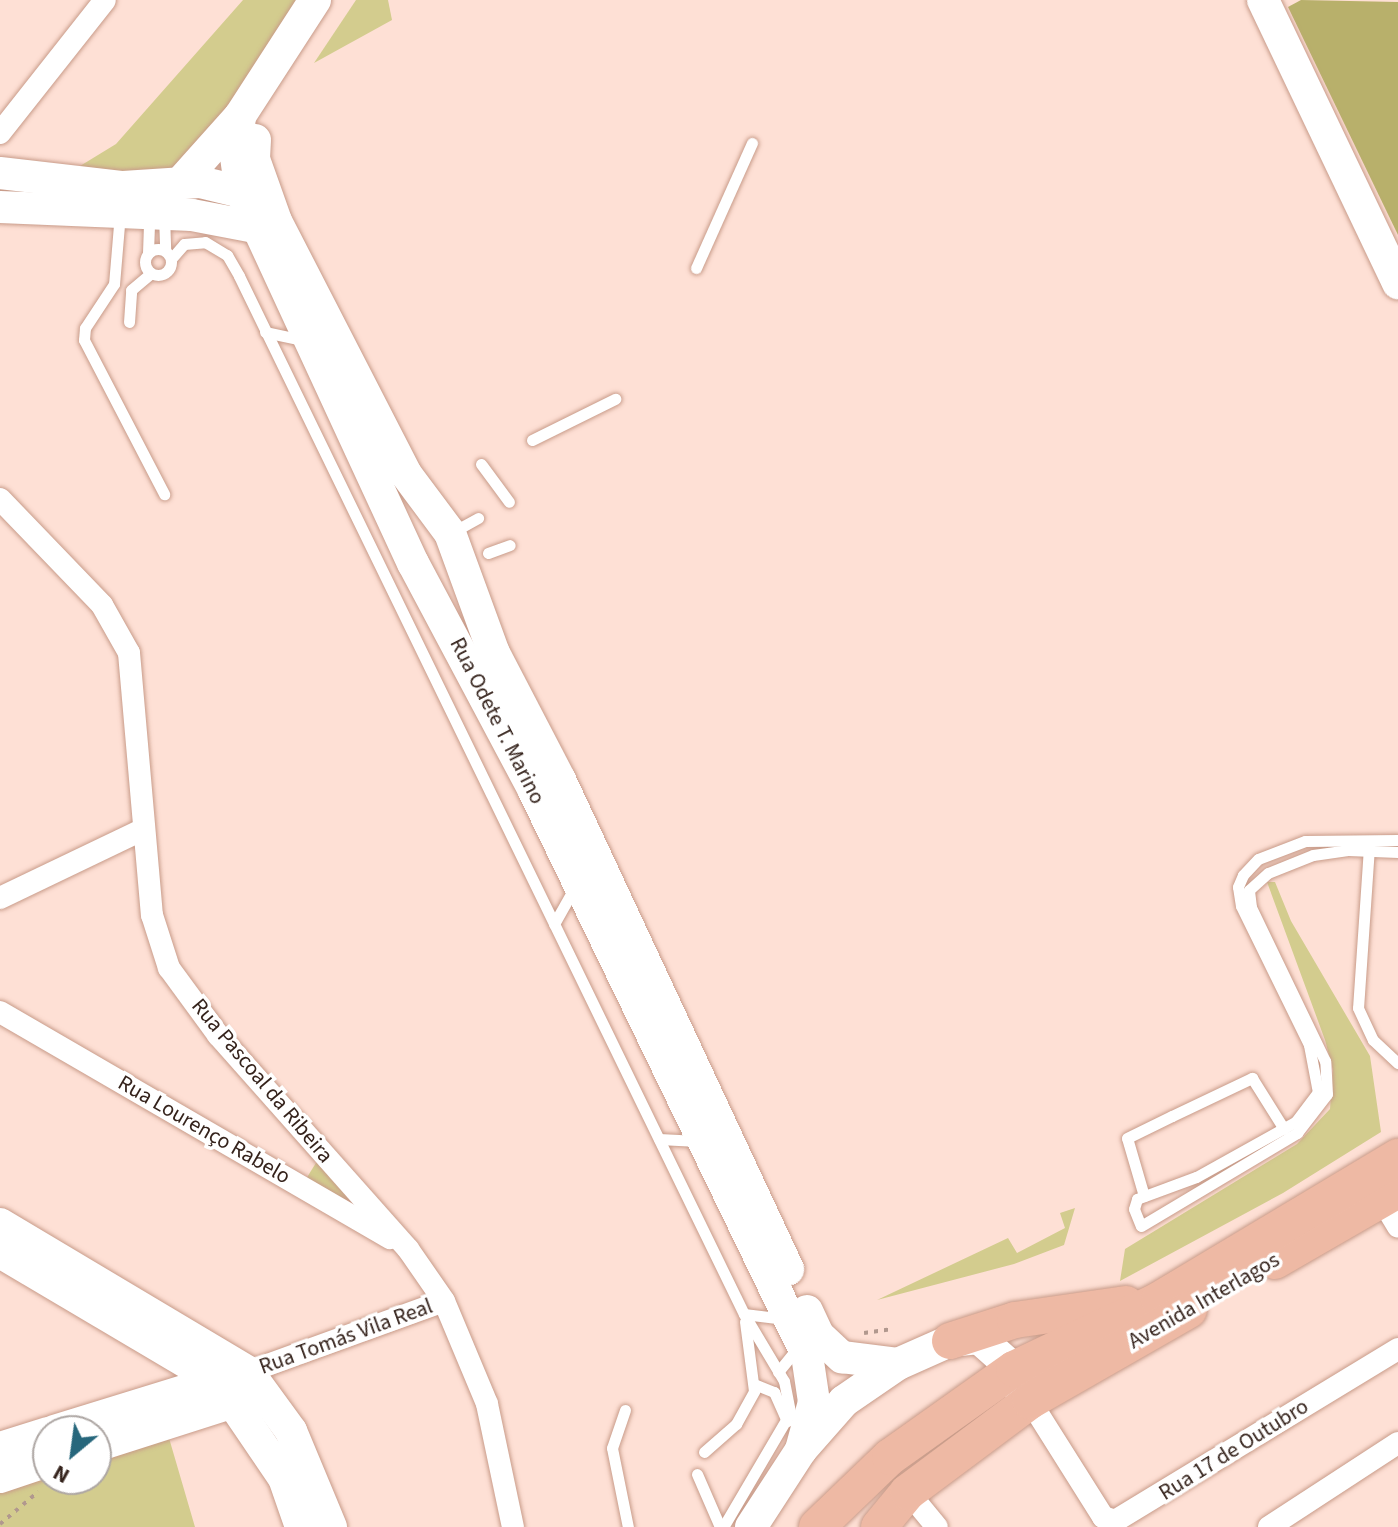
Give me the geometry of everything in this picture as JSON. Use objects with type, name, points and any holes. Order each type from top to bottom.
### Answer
[{"type":"main road","name":"Avenida Interlagos","points":[[817,1527],[890,1457],[1014,1369],[1159,1300],[1398,1157]]},
{"type":"main road","name":"Avenida Interlagos","points":[[879,1527],[908,1492],[1021,1408],[1393,1205]]},
{"type":"main road","points":[[950,1341],[1015,1320],[1159,1300]]},
{"type":"street","points":[[0,133],[105,0]]},
{"type":"street","name":"Rua Odete T. Marino","points":[[315,0],[240,116],[236,157],[312,341],[415,566],[577,885],[796,1332],[812,1371],[814,1402],[801,1450]]},
{"type":"street","name":"Rua Odete T. Marino","points":[[337,0],[257,131],[254,159],[260,209],[406,474],[467,549],[475,594],[494,653],[560,780],[818,1335],[851,1362],[898,1364]]},
{"type":"street","points":[[1263,0],[1398,283]]},
{"type":"street","points":[[0,207],[148,197],[240,116]]},
{"type":"street","points":[[0,173],[148,197],[260,209]]},
{"type":"street","name":"Rua Pascoal da Ribeira","points":[[0,499],[102,605],[121,633],[135,677],[135,770],[152,915],[169,968],[218,1035],[408,1249],[444,1301],[487,1404],[513,1527]]},
{"type":"street","points":[[415,566],[448,574],[467,549]]},
{"type":"street","points":[[440,613],[455,593],[475,594]]},
{"type":"street","points":[[0,898],[142,830]]},
{"type":"street","name":"Rua Lourenço Rabelo","points":[[0,1012],[408,1249]]},
{"type":"street","points":[[300,1186],[321,1150]]},
{"type":"street","points":[[0,1224],[241,1387],[291,1431],[331,1527]]},
{"type":"street","points":[[0,1252],[241,1387],[284,1478],[301,1527]]},
{"type":"street","name":"Rua Tomás Vila Real","points":[[241,1387],[444,1301]]},
{"type":"street","points":[[751,1527],[801,1450],[844,1401],[898,1364],[950,1341],[984,1340],[1014,1369],[1021,1389],[1021,1408]]},
{"type":"street","name":"Rua 17 de Outubro","points":[[1021,1408],[1103,1517],[1115,1521],[1398,1349]]},
{"type":"street","points":[[112,1417],[241,1387]]},
{"type":"street","points":[[112,1439],[241,1387]]},
{"type":"street","points":[[0,1448],[32,1438]]},
{"type":"street","points":[[1269,1527],[1398,1443]]},
{"type":"street","points":[[0,1477],[32,1474]]},
{"type":"street","points":[[908,1492],[937,1527]]},
{"type":"lane","points":[[696,268],[752,143]]},
{"type":"lane","points":[[148,197],[148,253],[145,264],[151,273]]},
{"type":"lane","points":[[129,322],[131,290],[151,273],[165,273],[168,255],[148,197]]},
{"type":"lane","points":[[148,197],[114,284],[85,328],[84,340],[164,494]]},
{"type":"lane","points":[[148,253],[168,255],[194,241],[218,247],[239,276],[744,1314],[778,1372],[792,1404],[787,1421],[722,1527]]},
{"type":"lane","points":[[265,332],[312,341]]},
{"type":"lane","points":[[532,440],[615,399]]},
{"type":"lane","points":[[481,464],[509,502]]},
{"type":"lane","points":[[478,518],[467,549],[510,545]]},
{"type":"lane","points":[[1245,902],[1252,886],[1284,866],[1324,853],[1398,840]]},
{"type":"lane","points":[[1245,902],[1319,1046],[1328,1077],[1327,1094],[1297,1133],[1141,1226],[1134,1203],[1144,1196],[1196,1177],[1284,1129],[1312,1104],[1319,1077],[1309,1045],[1245,902],[1243,875],[1267,854],[1305,841],[1369,845],[1398,852]]},
{"type":"lane","points":[[1369,845],[1358,1008],[1373,1040],[1398,1063]]},
{"type":"lane","points":[[554,924],[577,885]]},
{"type":"lane","points":[[1144,1196],[1127,1138],[1172,1116],[1252,1078],[1284,1129]]},
{"type":"lane","points":[[659,1139],[703,1142]]},
{"type":"lane","points":[[1156,1191],[1161,1215]]},
{"type":"lane","points":[[744,1314],[796,1332],[778,1372]]},
{"type":"lane","points":[[704,1452],[745,1412],[754,1384],[744,1314]]},
{"type":"lane","points":[[754,1384],[774,1392],[787,1421]]},
{"type":"lane","points":[[625,1410],[612,1448],[628,1527]]},
{"type":"lane","points":[[697,1474],[722,1527]]},
{"type":"path","points":[[0,1524],[32,1489]]},
{"type":"shaded area","points":[[243,0],[302,0],[199,149],[161,177],[80,166],[116,144]]},
{"type":"shaded area","points":[[356,0],[388,0],[392,20],[314,63]]},
{"type":"shaded area","points":[[1301,0],[1398,2],[1398,235],[1288,7]]},
{"type":"shaded area","points":[[1267,882],[1275,882],[1291,921],[1370,1056],[1381,1132],[1283,1193],[1120,1281],[1125,1249],[1297,1144],[1330,1109],[1333,1070],[1325,1040]]},
{"type":"shaded area","points":[[319,1158],[371,1216],[306,1179]]},
{"type":"shaded area","points":[[1075,1208],[1064,1245],[1014,1264],[877,1300],[1008,1238],[1017,1253],[1065,1228],[1060,1213]]},
{"type":"shaded area","points":[[169,1438],[195,1527],[0,1527],[0,1488],[32,1479],[32,1495],[112,1495],[112,1454]]}]
